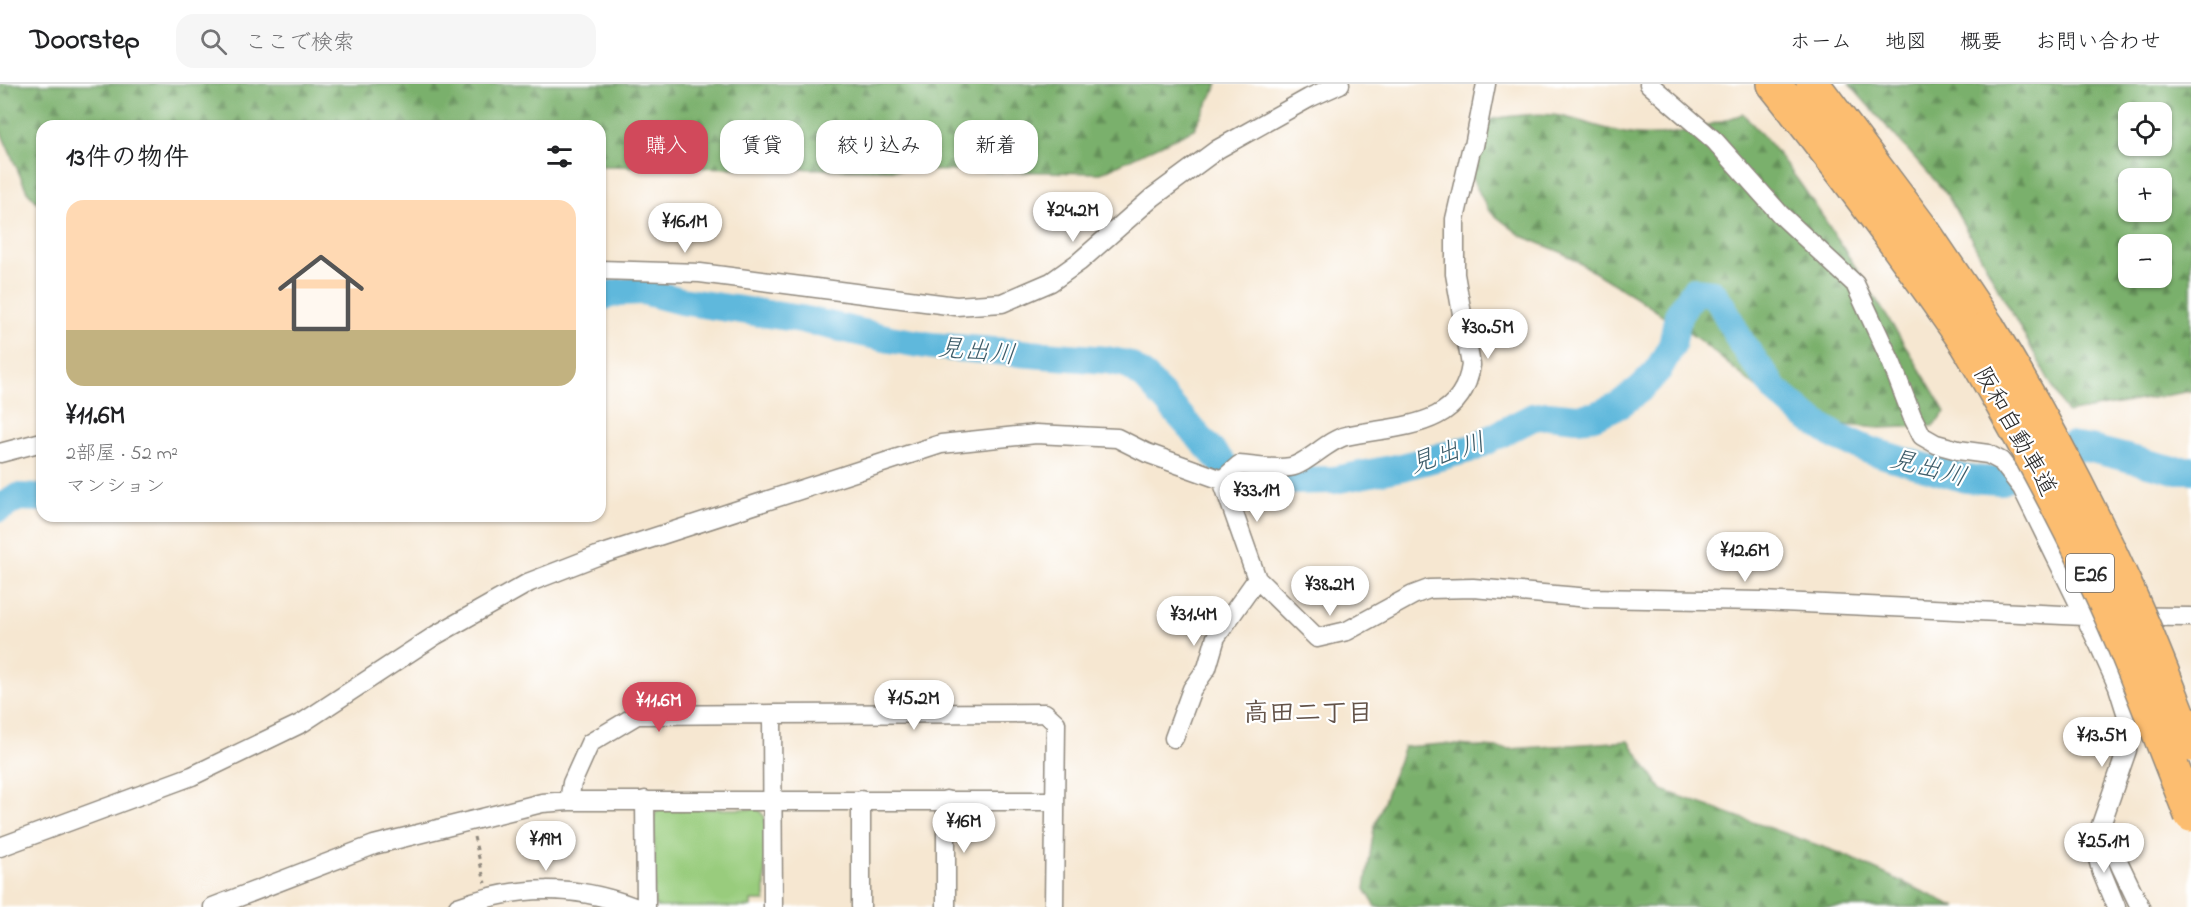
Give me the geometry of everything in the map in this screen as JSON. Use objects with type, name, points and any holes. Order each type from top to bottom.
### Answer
[{"type":"highway","name":"阪和自動車道","points":[[1774,84],[1838,164],[1904,253],[2033,401],[2085,500],[2128,591],[2191,745]]},
{"type":"highway","name":"阪和自動車道","points":[[1813,84],[1924,232],[1977,335],[2017,430],[2122,640],[2191,815]]},
{"type":"street","points":[[606,270],[700,273],[956,306],[1002,303],[1051,282],[1079,262],[1153,197],[1218,149],[1309,98],[1340,84]]},
{"type":"street","points":[[1222,480],[1239,465],[1291,467],[1344,437],[1400,429],[1439,415],[1462,395],[1469,379],[1471,365],[1455,274],[1455,219],[1471,150],[1474,146],[1486,84]]},
{"type":"street","points":[[1649,84],[1716,141],[1780,214],[1855,284],[1922,436],[1936,444],[1988,454],[2001,461],[2022,488],[2118,687],[2129,722],[2127,750],[2101,825],[2096,852],[2116,907]]},
{"type":"street","points":[[0,847],[192,776],[302,723],[436,635],[530,582],[607,553],[941,444],[1036,434],[1117,438],[1147,453],[1222,480]]},
{"type":"street","points":[[0,453],[36,444]]},
{"type":"street","points":[[1222,480],[1257,579],[1317,638],[1347,631],[1413,595],[1429,589],[1473,588],[1590,598],[1762,601],[2084,616],[2191,617]]},
{"type":"street","points":[[1174,738],[1192,689],[1207,668],[1216,637],[1257,579]]},
{"type":"street","points":[[569,801],[572,783],[590,743],[637,715],[1045,713],[1056,723],[1054,907]]},
{"type":"street","points":[[772,714],[773,907]]},
{"type":"street","points":[[645,800],[646,907]]},
{"type":"street","points":[[213,907],[240,902],[374,845],[542,803],[645,800],[1055,801]]},
{"type":"street","points":[[861,800],[861,907]]},
{"type":"street","points":[[946,800],[946,907]]},
{"type":"street","points":[[2101,825],[2140,907]]},
{"type":"street","points":[[458,907],[488,896],[517,891],[570,891],[608,897],[634,907]]},
{"type":"path","points":[[470,821],[488,896]]},
{"type":"green space","points":[[0,84],[1218,84],[1194,129],[1101,173],[1038,172],[1038,120],[954,120],[954,171],[942,171],[942,120],[816,120],[816,169],[804,169],[804,120],[720,120],[720,168],[708,168],[708,120],[624,120],[624,166],[606,166],[606,120],[36,120],[36,201],[27,191],[0,130]]},
{"type":"green space","points":[[1849,84],[2191,84],[2191,391],[2067,413],[1946,193]]},
{"type":"green space","points":[[1743,114],[1802,186],[1923,375],[1945,412],[1933,426],[1880,428],[1817,423],[1756,387],[1699,340],[1637,298],[1563,253],[1522,236],[1489,211],[1471,177],[1482,121],[1551,115],[1621,132],[1653,135],[1693,129]]},
{"type":"green space","points":[[1629,741],[1662,790],[1840,853],[1956,907],[1376,907],[1365,889],[1374,828],[1404,747],[1443,744],[1510,749]]},
{"type":"green space","points":[[659,809],[758,809],[765,817],[765,901],[751,901],[751,907],[656,907],[654,902],[654,815]]},
{"type":"waterway","name":"見出川","points":[[606,296],[643,291],[681,301],[801,319],[932,346],[1106,360],[1127,364],[1146,378],[1225,466],[1241,478],[1285,481],[1334,480],[1402,467],[1473,448],[1533,417],[1594,416],[1619,405],[1657,372],[1672,345],[1678,315],[1694,291],[1712,293],[1721,304],[1742,344],[1776,391],[1804,415],[1837,437],[1871,451],[1966,479],[2001,481],[2069,446],[2091,449],[2175,470],[2191,470]]},
{"type":"waterway","name":"見出川","points":[[0,508],[18,497],[36,498]]},
{"type":"district","name":"高田二丁目","points":[[1308,712]]}]
